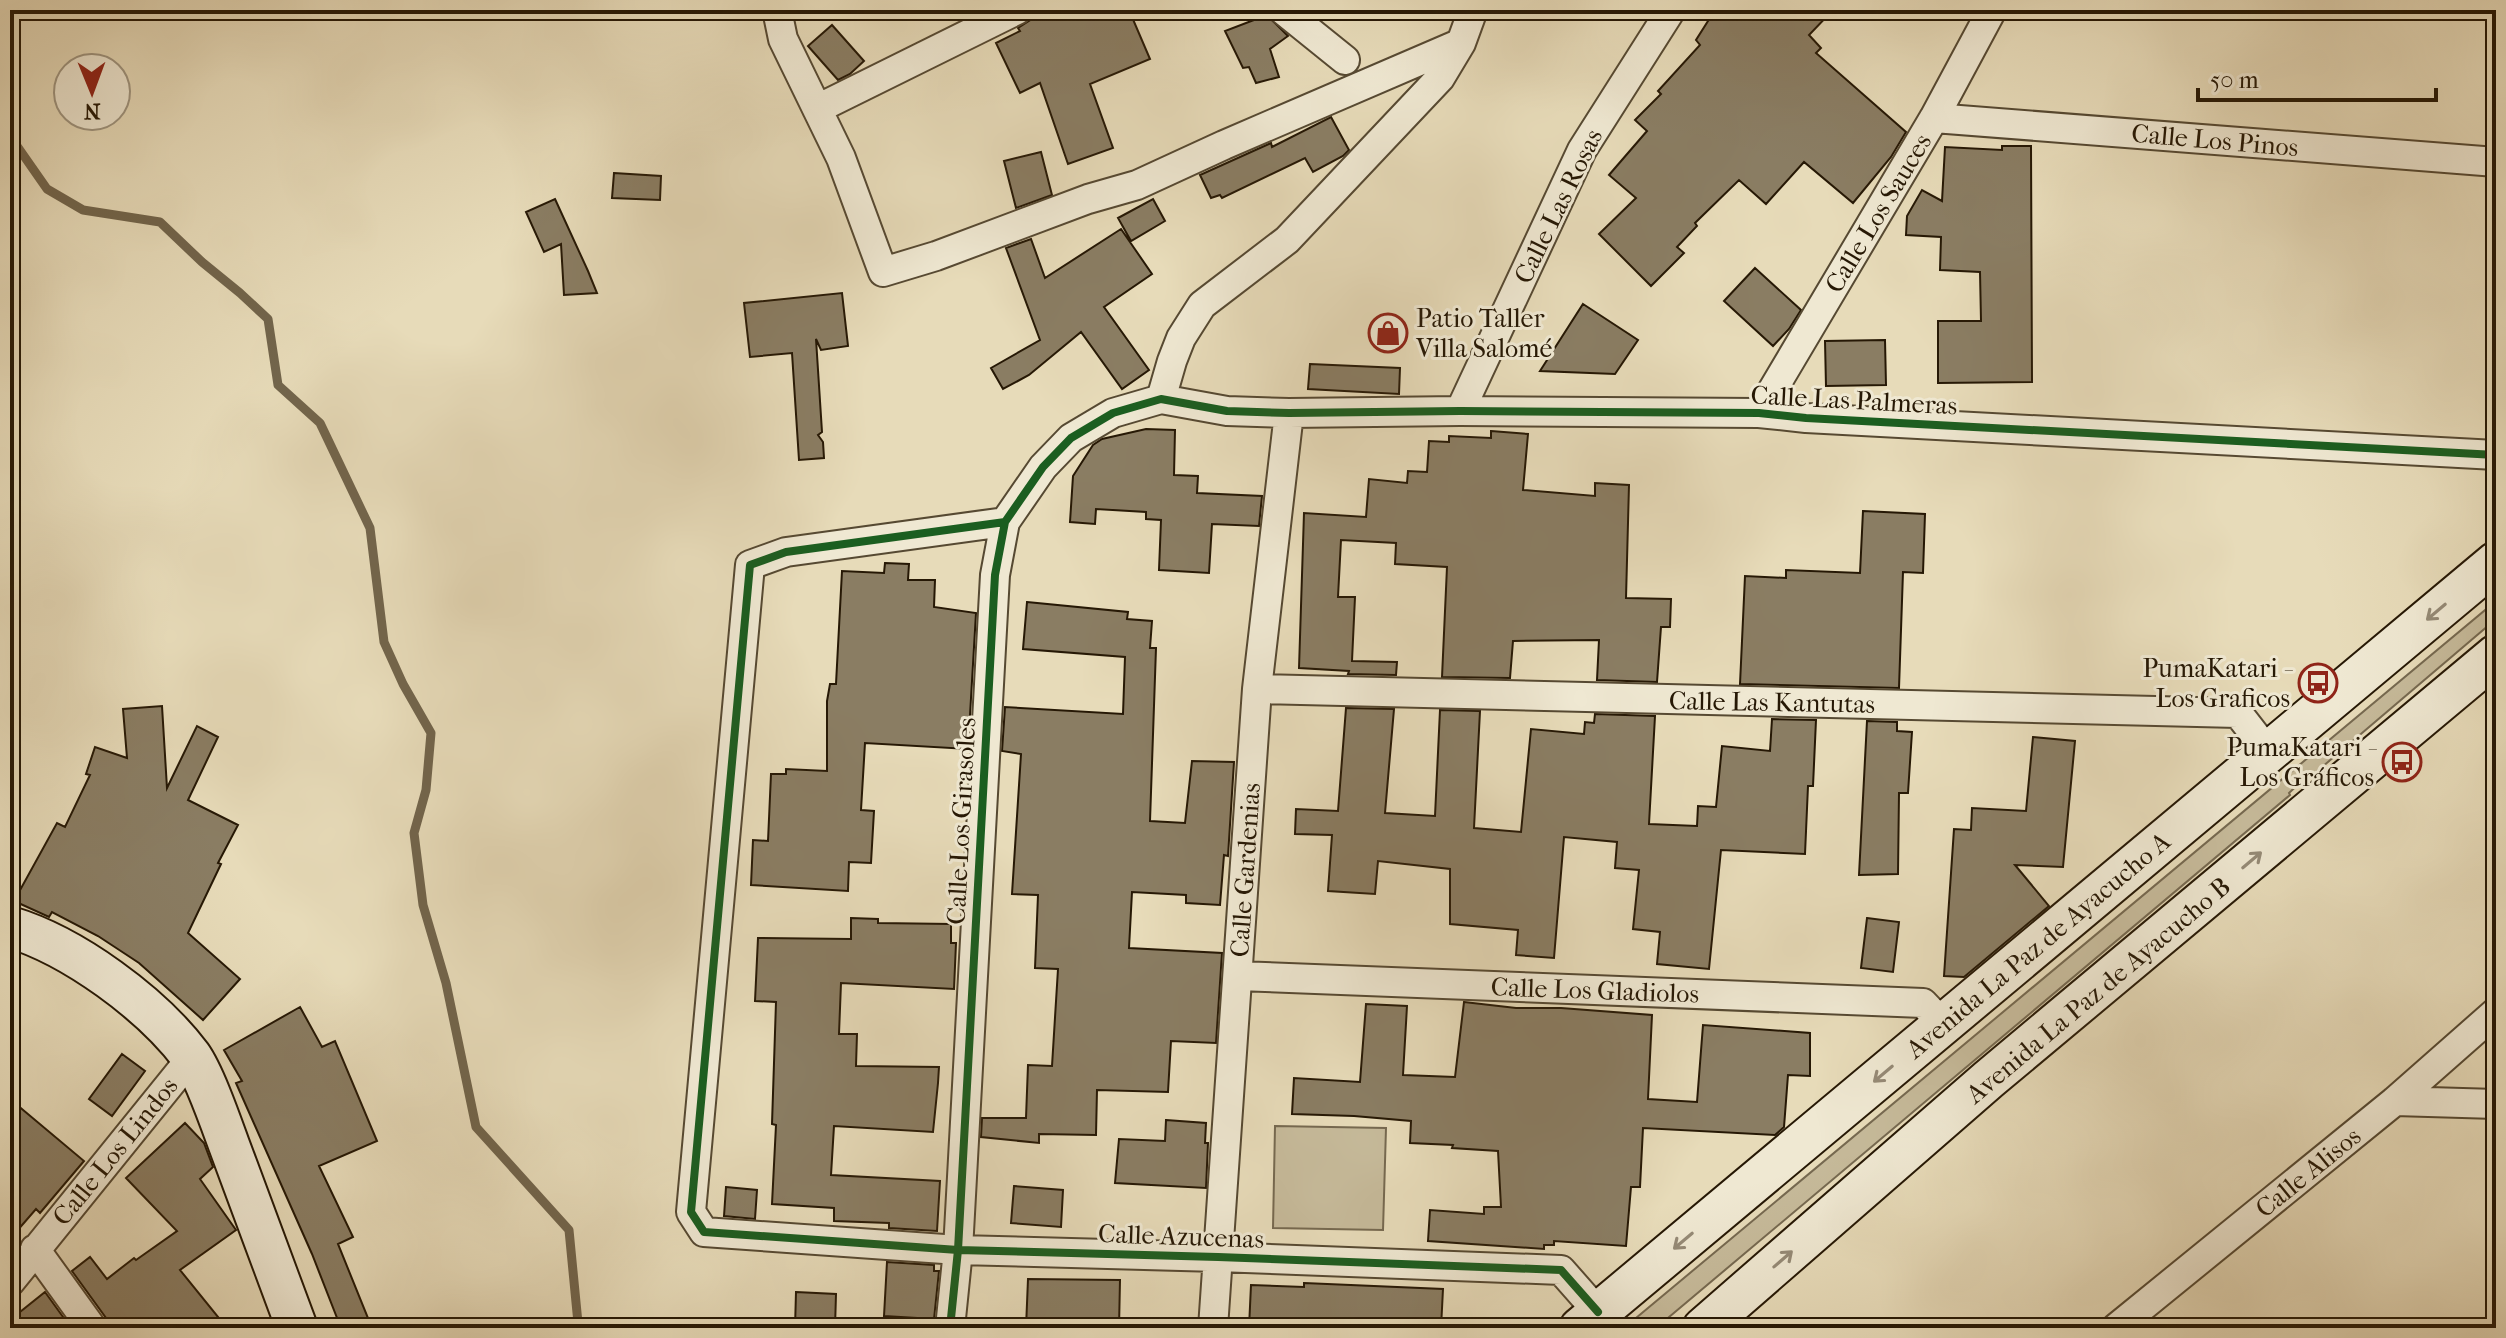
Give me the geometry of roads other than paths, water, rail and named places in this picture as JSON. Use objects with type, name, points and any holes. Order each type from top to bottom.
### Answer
[{"type":"main road","name":"Avenida La Paz de Ayacucho A","points":[[1589,1320],[2496,562]]},
{"type":"main road","name":"Avenida La Paz de Ayacucho B","points":[[1703,1328],[1989,1079],[2490,672]]},
{"type":"main road","points":[[10,927],[36,935],[75,956],[116,984],[192,1057],[222,1126],[297,1328]]},
{"type":"street","points":[[777,10],[783,39],[841,158],[883,272],[936,256],[1088,199],[1137,185],[1461,43]]},
{"type":"street","points":[[817,109],[1017,10]]},
{"type":"street","points":[[1283,10],[1345,60]]},
{"type":"street","points":[[1161,399],[1181,338],[1202,305],[1287,240],[1440,78],[1461,43],[1473,10]]},
{"type":"street","name":"Calle Las Rosas","points":[[1460,411],[1582,150],[1671,10]]},
{"type":"street","name":"Calle Los Sauces","points":[[1759,413],[1934,118],[1992,10]]},
{"type":"street","name":"Calle Los Pinos","points":[[1934,118],[2496,162]]},
{"type":"street","name":"Calle Las Palmeras","points":[[1161,399],[1227,411],[1289,413],[1759,413],[1821,419],[2496,455]]},
{"type":"street","name":"Calle Los Girasoles","points":[[950,1328],[958,1250],[995,575],[1005,522],[1043,467],[1071,438],[1113,413],[1161,399]]},
{"type":"street","name":"Calle Gardenias","points":[[1213,1328],[1257,689],[1289,413]]},
{"type":"street","name":"Calle Azucenas","points":[[1005,522],[786,552],[750,565],[691,1212],[704,1232],[958,1250],[1561,1270],[1589,1320]]},
{"type":"street","name":"Calle Las Kantutas","points":[[1257,689],[2238,713],[2269,753]]},
{"type":"street","name":"Calle Los Gladiolos","points":[[1238,976],[1923,1003],[1943,1024]]},
{"type":"street","name":"Calle Alisos","points":[[2116,1328],[2395,1101],[2496,1012]]},
{"type":"street","name":"Calle Los Lindos","points":[[10,1282],[192,1057]]},
{"type":"street","points":[[2395,1101],[2496,1104]]},
{"type":"street","points":[[35,1249],[92,1328]]},
{"type":"waterway","points":[[10,136],[47,189],[83,210],[160,222],[240,293],[268,319],[278,385],[320,423],[370,528],[384,642],[431,733],[426,790],[414,833],[423,905],[446,983],[476,1127],[569,1230],[578,1323],[583,1328]]},
{"type":"place","name":"Patio Taller Villa Salomé","points":[[1388,333]]},
{"type":"place","name":"PumaKatari - Los Graficos","points":[[2318,683]]},
{"type":"place","name":"PumaKatari - Los Gráficos","points":[[2402,762]]}]
